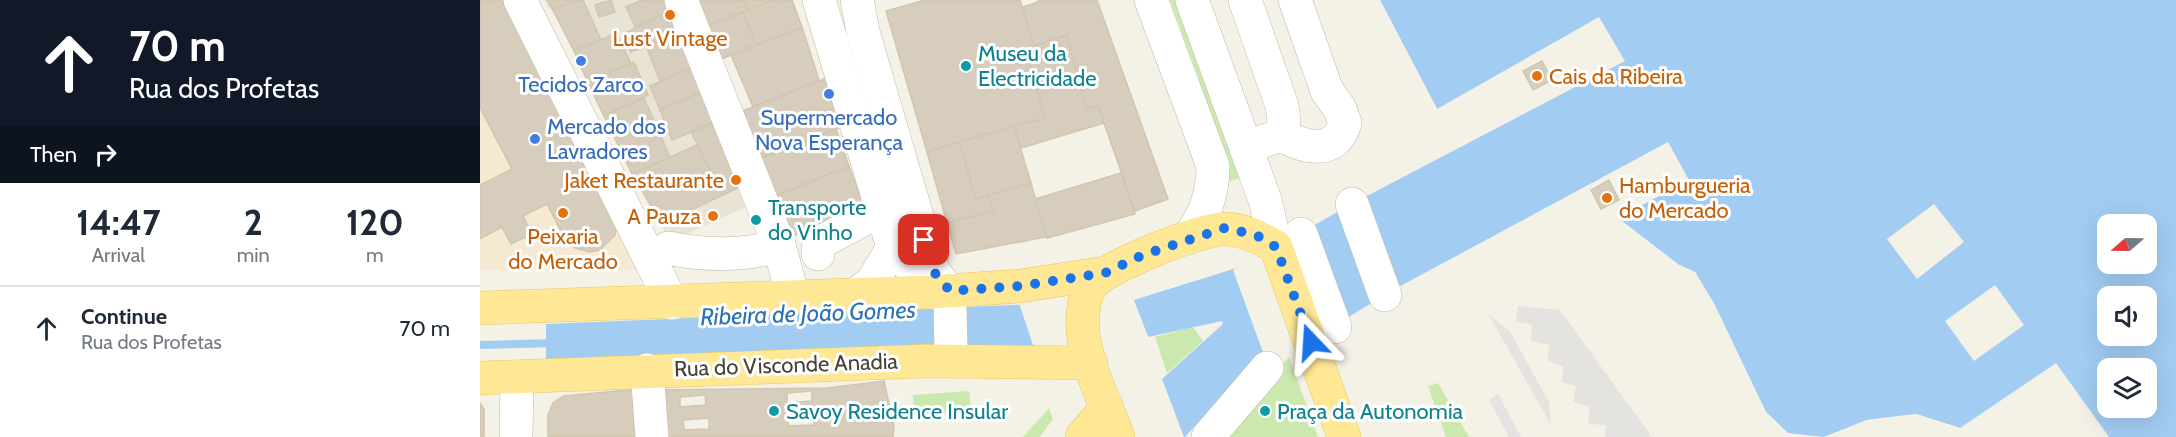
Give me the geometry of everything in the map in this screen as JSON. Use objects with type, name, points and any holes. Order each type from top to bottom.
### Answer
[{"type":"main road","points":[[1082,437],[1114,425],[1089,355],[1083,312],[1095,286],[1117,265],[1188,238],[1225,228],[1288,241],[1323,335],[1344,433]]},
{"type":"main road","points":[[480,308],[672,303],[808,271],[855,295],[944,297],[1020,286],[1095,286]]},
{"type":"main road","name":"Rua do Visconde Anadia","points":[[480,378],[1089,355]]},
{"type":"street","points":[[520,0],[672,303]]},
{"type":"street","points":[[681,0],[779,245],[808,271],[819,243],[868,217]]},
{"type":"street","points":[[819,0],[893,247],[944,297]]},
{"type":"street","points":[[856,0],[863,32],[933,271],[944,297],[951,347]]},
{"type":"street","points":[[1151,0],[1213,166],[1211,190],[1204,214],[1188,238]]},
{"type":"street","points":[[1192,0],[1265,200],[1288,241]]},
{"type":"street","points":[[1245,0],[1282,106],[1281,135]]},
{"type":"street","points":[[1246,148],[1281,135],[1303,145],[1318,147],[1331,145],[1336,141],[1345,123],[1340,109],[1327,91],[1295,0]]},
{"type":"street","points":[[1352,204],[1385,295]]},
{"type":"street","points":[[668,248],[690,251],[760,251],[779,245]]},
{"type":"street","points":[[855,295],[872,282],[893,247]]},
{"type":"street","points":[[1208,437],[1267,368]]},
{"type":"street","points":[[647,370],[652,437]]},
{"type":"street","points":[[516,437],[517,377]]},
{"type":"shaded area","name":"Mercado dos Lavradores","points":[[480,0],[505,0],[645,270],[480,270]]},
{"type":"shaded area","points":[[544,0],[665,0],[746,207],[671,241],[650,208],[553,10],[548,8]]},
{"type":"shaded area","points":[[1518,306],[1560,310],[1652,437],[1605,437],[1606,426],[1588,423],[1590,407],[1573,402],[1576,386],[1562,382],[1563,366],[1548,361],[1549,345],[1531,341],[1532,325],[1516,322]]},
{"type":"shaded area","points":[[1489,315],[1509,330],[1549,402],[1551,425]]},
{"type":"shaded area","points":[[1498,394],[1521,437],[1509,437],[1489,400]]},
{"type":"green space","points":[[1170,0],[1178,0],[1241,177],[1227,182],[1224,148]]},
{"type":"green space","points":[[1193,327],[1203,341],[1167,373],[1155,337]]},
{"type":"green space","points":[[1289,357],[1318,437],[1217,437]]},
{"type":"green space","points":[[1438,383],[1469,437],[1446,437],[1428,386]]},
{"type":"green space","points":[[969,391],[971,409],[930,416],[914,416],[913,395]]},
{"type":"green space","points":[[1049,408],[1053,419],[1040,437],[1023,437]]},
{"type":"water","points":[[1380,0],[2176,0],[2176,437],[2109,437],[2056,363],[1960,428],[1916,414],[1867,420],[1824,437],[1788,433],[1766,412],[1695,272],[1679,265],[1618,218],[1689,180],[1668,142],[1393,290],[1268,366],[1210,409],[1185,437],[1113,437],[1162,379],[1223,324],[1222,321],[1111,345],[961,346],[546,363],[546,324],[1134,300],[1246,265],[1344,208],[1625,61],[1599,17],[1437,109]],"holes":[[[1934,204],[1964,242],[1917,279],[1887,239]],[[1995,285],[2024,325],[1974,361],[1945,321]]]},
{"type":"pier","points":[[1377,0],[1380,0],[1437,109],[1435,111]]},
{"type":"pier","points":[[1618,218],[1679,265],[1695,272],[1714,303],[1766,412],[1788,433],[1808,437],[1787,436],[1763,414],[1711,304],[1693,274],[1677,267],[1615,220]]},
{"type":"pier","points":[[1307,231],[1311,342],[1268,366],[1233,270]]},
{"type":"pier","points":[[1119,298],[1134,300],[1149,339],[1111,345],[1034,348],[1019,303]]},
{"type":"pier","points":[[1162,379],[1184,437],[1110,437],[1134,411]]},
{"type":"pier","points":[[1916,414],[1960,428],[1957,430],[1916,417],[1868,423],[1833,437],[1824,437],[1867,420]]},
{"type":"building","name":"Mercado dos Lavradores","points":[[480,0],[502,0],[612,210],[617,225],[615,235],[600,250],[590,252],[575,248],[564,237],[547,204],[523,216],[532,234],[511,244],[502,227],[480,239],[480,185],[512,169],[480,108]]},
{"type":"building","points":[[547,0],[569,0],[570,2],[553,10]]},
{"type":"building","points":[[574,0],[583,0],[601,40],[574,51],[553,10]]},
{"type":"building","points":[[611,0],[615,12],[599,17],[595,5]]},
{"type":"building","points":[[642,0],[665,0],[669,11],[636,29],[626,7]]},
{"type":"building","points":[[704,0],[744,0],[748,10],[705,27],[696,3]]},
{"type":"building","points":[[744,0],[773,0],[748,10]]},
{"type":"building","points":[[773,0],[792,0],[802,27],[756,45],[743,12]]},
{"type":"building","name":"Museu da Electricidade","points":[[925,0],[1020,0],[1034,46],[1026,49],[1045,118],[927,152],[886,11]]},
{"type":"building","points":[[1038,0],[1097,0],[1168,199],[1135,211],[1098,106],[1086,108],[1067,35],[1034,46],[1023,7],[1038,2]]},
{"type":"building","points":[[669,11],[678,33],[631,52],[623,34]]},
{"type":"building","points":[[743,12],[756,45],[719,60],[705,27]]},
{"type":"building","points":[[802,27],[819,80],[753,107],[731,55]]},
{"type":"building","points":[[617,33],[631,64],[588,83],[574,51]]},
{"type":"building","points":[[678,33],[692,68],[660,81],[646,46]]},
{"type":"building","points":[[1067,35],[1086,108],[1098,106],[1104,123],[1021,148],[1014,126],[1045,118],[1026,49]]},
{"type":"building","points":[[1542,61],[1552,80],[1533,90],[1523,71]]},
{"type":"building","points":[[634,62],[648,95],[604,116],[588,83]]},
{"type":"building","points":[[692,68],[701,92],[660,110],[650,86]]},
{"type":"building","points":[[827,78],[841,127],[761,158],[740,112]]},
{"type":"building","points":[[701,92],[713,123],[672,140],[660,110]]},
{"type":"building","points":[[644,98],[670,157],[632,174],[604,116]]},
{"type":"building","points":[[713,123],[738,188],[723,195],[691,132]]},
{"type":"building","points":[[1014,126],[1031,183],[976,199],[959,142]]},
{"type":"building","points":[[836,129],[849,166],[769,199],[754,161]]},
{"type":"building","points":[[959,142],[976,199],[988,195],[993,211],[947,223],[927,152]]},
{"type":"building","points":[[697,145],[723,195],[662,224],[632,174]]},
{"type":"building","points":[[849,166],[863,205],[784,240],[769,199]]},
{"type":"building","points":[[1121,173],[1135,214],[1047,238],[1035,199]]},
{"type":"building","points":[[1609,180],[1619,200],[1601,209],[1591,190]]},
{"type":"building","points":[[1031,183],[1046,237],[956,254],[947,223],[993,211],[988,195]]},
{"type":"building","name":"Savoy Residence Insular","points":[[884,381],[894,427],[893,437],[662,437],[656,390],[827,388]],"holes":[[[812,391],[812,401],[787,403],[787,393]],[[705,395],[706,405],[680,407],[680,397]],[[813,414],[814,425],[788,426],[788,416]],[[709,418],[709,429],[684,430],[683,420]]]},
{"type":"building","points":[[639,389],[646,437],[548,437],[548,415],[553,403],[563,396]]},
{"type":"building","points":[[480,403],[484,409],[484,437],[480,437]]},
{"type":"waterway","name":"Ribeira de João Gomes","points":[[480,345],[554,343]]},
{"type":"place","name":"Lust Vintage","points":[[670,15]]},
{"type":"place","name":"Tecidos Zarco","points":[[581,61]]},
{"type":"place","name":"Museu da Electricidade","points":[[966,66]]},
{"type":"place","name":"Cais da Ribeira","points":[[1537,76]]},
{"type":"place","name":"Supermercado Nova Esperança","points":[[829,94]]},
{"type":"place","name":"Mercado dos Lavradores","points":[[535,139]]},
{"type":"place","name":"Jaket Restaurante","points":[[736,180]]},
{"type":"place","name":"Hamburgueria do Mercado","points":[[1607,198]]},
{"type":"place","name":"Peixaria do Mercado","points":[[563,213]]},
{"type":"place","name":"A Pauza","points":[[713,216]]},
{"type":"place","name":"Transporte do Vinho","points":[[756,220]]},
{"type":"place","name":"Savoy Residence Insular","points":[[774,411]]},
{"type":"place","name":"Praça da Autonomia","points":[[1265,411]]},
{"type":"route","points":[[924,240],[933,271],[950,291],[1020,286],[1105,273],[1117,265],[1188,238],[1225,228],[1256,235],[1276,247],[1311,342]]}]
